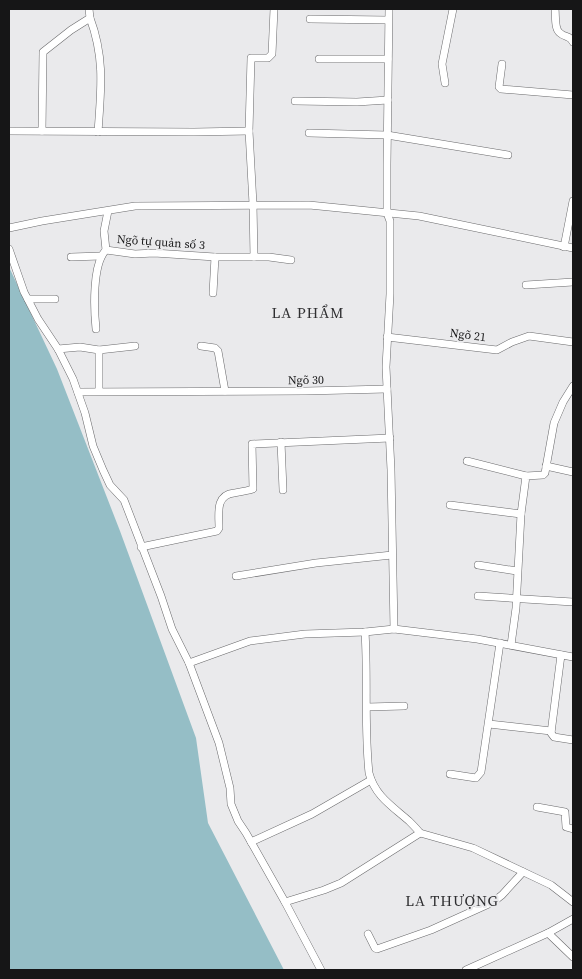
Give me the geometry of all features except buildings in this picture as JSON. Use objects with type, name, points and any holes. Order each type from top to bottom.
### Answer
[{"type":"street","points":[[89,9],[100,57],[101,79],[98,132]]},
{"type":"street","points":[[254,257],[249,130],[251,58],[268,58],[272,54],[274,9]]},
{"type":"street","points":[[390,9],[388,20],[387,135],[390,294],[387,337],[387,389],[390,438],[394,629]]},
{"type":"street","points":[[445,83],[442,64],[453,9]]},
{"type":"street","points":[[555,9],[557,29],[560,33],[570,37],[573,42]]},
{"type":"street","points":[[42,131],[43,52],[90,18]]},
{"type":"street","points":[[310,18],[388,20]]},
{"type":"street","points":[[319,59],[388,58]]},
{"type":"street","points":[[502,64],[499,87],[501,89],[573,95]]},
{"type":"street","points":[[295,101],[357,102],[388,100]]},
{"type":"street","points":[[9,131],[194,132],[249,130]]},
{"type":"street","points":[[309,132],[387,135],[508,155]]},
{"type":"street","points":[[564,247],[573,201]]},
{"type":"street","points":[[9,228],[134,206],[309,205],[419,216],[573,248]]},
{"type":"street","points":[[96,329],[94,306],[108,211]]},
{"type":"street","points":[[9,249],[28,299],[58,349],[78,392],[93,446],[110,485],[124,500],[172,629],[189,663],[218,743],[230,788],[231,804],[238,821],[285,902],[321,970]]},
{"type":"street","name":"Ngõ tự quản số 3","points":[[71,257],[103,253],[154,253],[291,260]]},
{"type":"street","name":"Ngõ tự quản số 3","points":[[213,294],[214,257]]},
{"type":"street","points":[[526,285],[573,282]]},
{"type":"street","points":[[28,299],[55,299]]},
{"type":"street","name":"Ngõ 21","points":[[387,337],[498,350],[512,342],[529,336],[573,342]]},
{"type":"street","points":[[58,349],[80,347],[99,350],[136,346]]},
{"type":"street","points":[[201,346],[216,348],[218,351],[225,392]]},
{"type":"street","points":[[99,350],[99,392]]},
{"type":"street","points":[[467,461],[526,476],[543,475],[554,423],[563,402],[573,386]]},
{"type":"street","name":"Ngõ 30","points":[[78,392],[387,389]]},
{"type":"street","points":[[141,547],[217,531],[219,528],[219,502],[223,497],[228,493],[252,490],[254,487],[252,444],[390,438]]},
{"type":"street","points":[[281,442],[283,490]]},
{"type":"street","points":[[546,466],[573,472]]},
{"type":"street","points":[[512,645],[520,514],[526,476]]},
{"type":"street","points":[[450,505],[520,514]]},
{"type":"street","points":[[236,576],[316,563],[392,555]]},
{"type":"street","points":[[478,565],[517,571]]},
{"type":"street","points":[[478,596],[573,602]]},
{"type":"street","points":[[189,663],[250,641],[305,634],[394,629],[477,639],[573,657]]},
{"type":"street","points":[[365,632],[365,653],[367,658],[365,678],[370,780],[384,801],[420,833],[473,848],[551,885],[573,902]]},
{"type":"street","points":[[450,774],[476,778],[481,772],[500,643]]},
{"type":"street","points":[[561,655],[551,731],[552,736],[573,740]]},
{"type":"street","points":[[367,707],[404,706]]},
{"type":"street","points":[[489,724],[551,731]]},
{"type":"street","points":[[251,842],[312,814],[370,780]]},
{"type":"street","points":[[537,807],[565,812],[566,827],[573,829]]},
{"type":"street","points":[[285,902],[341,883],[420,833]]},
{"type":"street","points":[[368,934],[377,949],[431,930],[493,902],[523,872]]},
{"type":"street","points":[[466,970],[573,920]]},
{"type":"street","points":[[548,933],[573,957]]},
{"type":"water","points":[[9,267],[57,369],[120,531],[196,738],[208,823],[284,970],[9,970]]},
{"type":"district","name":"LA PHẨM","points":[[308,313]]},
{"type":"district","name":"LA THƯỢNG","points":[[452,901]]}]
